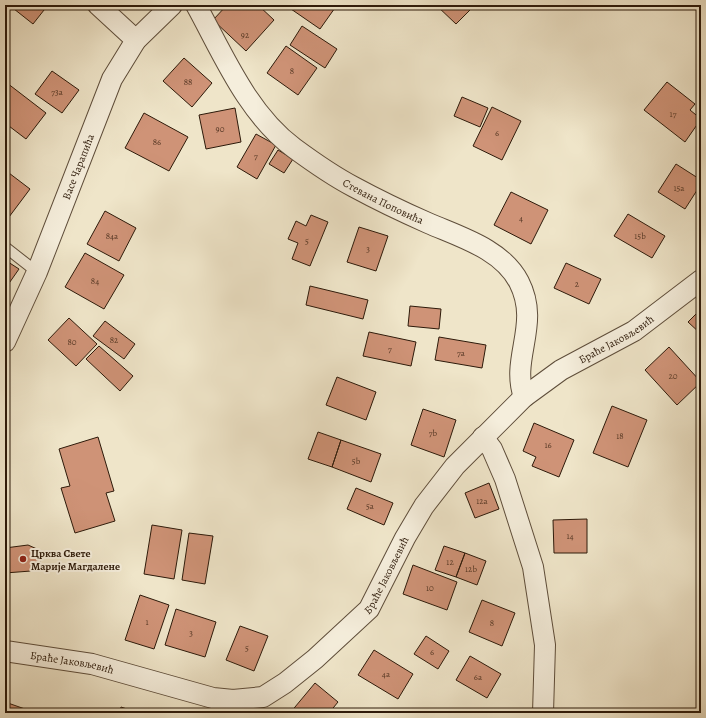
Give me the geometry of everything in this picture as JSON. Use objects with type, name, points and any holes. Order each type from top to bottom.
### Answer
[{"type":"street","points":[[98,5],[136,40]]},
{"type":"street","name":"Васе Чарапића","points":[[5,342],[37,272],[102,101],[112,79],[136,40],[172,5]]},
{"type":"street","name":"Стевана Поповића","points":[[196,5],[259,116],[293,147],[354,187],[462,236],[493,253],[507,265],[523,291],[528,309],[528,325],[519,378],[524,397]]},
{"type":"street","name":"Браће Јаковљевић","points":[[5,651],[92,664],[213,698],[233,700],[252,699],[273,692],[316,659],[369,609],[405,538],[424,506],[455,466],[524,397],[561,370],[634,331],[701,280]]},
{"type":"street","points":[[483,437],[492,449],[505,479],[533,567],[544,645],[543,713]]},
{"type":"lane","points":[[5,247],[37,272]]},
{"type":"building","points":[[9,5],[48,5],[33,24]]},
{"type":"building","points":[[227,5],[258,5],[274,20],[246,51],[213,20]]},
{"type":"building","points":[[294,5],[337,5],[320,29],[291,9]]},
{"type":"building","points":[[436,5],[475,5],[456,24]]},
{"type":"building","points":[[302,26],[337,49],[325,68],[290,45]]},
{"type":"building","points":[[286,46],[317,68],[298,95],[267,73]]},
{"type":"building","points":[[184,58],[212,83],[192,107],[163,81]]},
{"type":"building","points":[[52,71],[79,90],[62,113],[35,94]]},
{"type":"building","points":[[667,82],[695,104],[690,110],[701,119],[685,142],[644,110]]},
{"type":"building","points":[[7,83],[46,113],[26,139],[5,123],[5,86]]},
{"type":"building","points":[[462,97],[488,108],[480,127],[454,116]]},
{"type":"building","points":[[492,107],[521,121],[502,160],[473,146]]},
{"type":"building","points":[[235,108],[241,142],[206,149],[199,115]]},
{"type":"building","points":[[144,113],[188,137],[169,171],[125,148]]},
{"type":"building","points":[[256,134],[276,145],[257,179],[237,167]]},
{"type":"building","points":[[278,150],[293,159],[284,173],[269,164]]},
{"type":"building","points":[[676,164],[701,180],[701,184],[685,209],[658,192]]},
{"type":"building","points":[[5,170],[30,189],[6,221],[5,220]]},
{"type":"building","points":[[511,192],[548,210],[531,244],[494,225]]},
{"type":"building","points":[[105,211],[136,228],[119,261],[87,244]]},
{"type":"building","points":[[628,214],[665,236],[652,258],[614,236]]},
{"type":"building","points":[[311,215],[328,222],[310,266],[292,259],[298,243],[288,239],[296,221],[306,226]]},
{"type":"building","points":[[359,227],[388,236],[376,271],[347,262]]},
{"type":"building","points":[[85,253],[124,275],[104,309],[65,287]]},
{"type":"building","points":[[5,260],[19,269],[5,289]]},
{"type":"building","points":[[566,263],[601,279],[589,304],[554,288]]},
{"type":"building","points":[[310,286],[368,300],[363,319],[306,305]]},
{"type":"building","points":[[410,306],[441,309],[439,329],[408,326]]},
{"type":"building","points":[[701,309],[701,334],[688,322]]},
{"type":"building","points":[[69,318],[97,344],[76,366],[48,340]]},
{"type":"building","points":[[105,321],[135,344],[124,359],[93,336]]},
{"type":"building","points":[[369,332],[416,342],[411,366],[363,356]]},
{"type":"building","points":[[439,337],[486,345],[482,368],[435,360]]},
{"type":"building","points":[[99,346],[133,376],[120,391],[86,359]]},
{"type":"building","points":[[669,347],[701,382],[677,405],[645,370]]},
{"type":"building","points":[[337,377],[376,392],[366,420],[326,405]]},
{"type":"building","points":[[612,406],[647,420],[628,467],[593,453]]},
{"type":"building","points":[[423,409],[456,420],[444,457],[411,445]]},
{"type":"building","points":[[534,423],[574,440],[559,477],[532,466],[536,457],[523,451]]},
{"type":"building","points":[[318,432],[341,440],[332,467],[308,459]]},
{"type":"building","points":[[98,437],[114,491],[106,493],[115,521],[75,533],[61,488],[70,486],[59,449]]},
{"type":"building","points":[[341,440],[381,454],[371,482],[332,467]]},
{"type":"building","points":[[489,483],[499,509],[475,518],[465,493]]},
{"type":"building","points":[[356,488],[393,503],[384,525],[347,509]]},
{"type":"building","points":[[587,519],[587,553],[554,553],[553,520]]},
{"type":"building","points":[[152,525],[182,530],[174,579],[144,574]]},
{"type":"building","points":[[189,533],[213,536],[205,584],[182,580]]},
{"type":"building","name":"Црква Свете Марије Магдалене","points":[[28,545],[37,549],[39,553],[40,562],[38,566],[31,571],[5,573],[5,548]]},
{"type":"building","points":[[444,546],[465,553],[456,577],[435,570]]},
{"type":"building","points":[[465,553],[486,561],[477,585],[456,577]]},
{"type":"building","points":[[413,565],[457,582],[447,610],[403,594]]},
{"type":"building","points":[[140,595],[169,605],[154,649],[125,640]]},
{"type":"building","points":[[482,600],[515,613],[502,646],[469,632]]},
{"type":"building","points":[[176,609],[216,622],[205,657],[165,645]]},
{"type":"building","points":[[240,626],[268,636],[254,671],[226,660]]},
{"type":"building","points":[[426,636],[449,651],[438,669],[414,654]]},
{"type":"building","points":[[374,650],[413,674],[398,699],[358,675]]},
{"type":"building","points":[[470,656],[501,674],[487,698],[456,680]]},
{"type":"building","points":[[315,683],[338,702],[329,713],[290,713]]},
{"type":"building","points":[[5,702],[25,709],[23,713],[5,713]]},
{"type":"building","points":[[121,707],[139,713],[119,713]]},
{"type":"place","name":"Црква Свете Марије Магдалене","points":[[23,559]]}]
